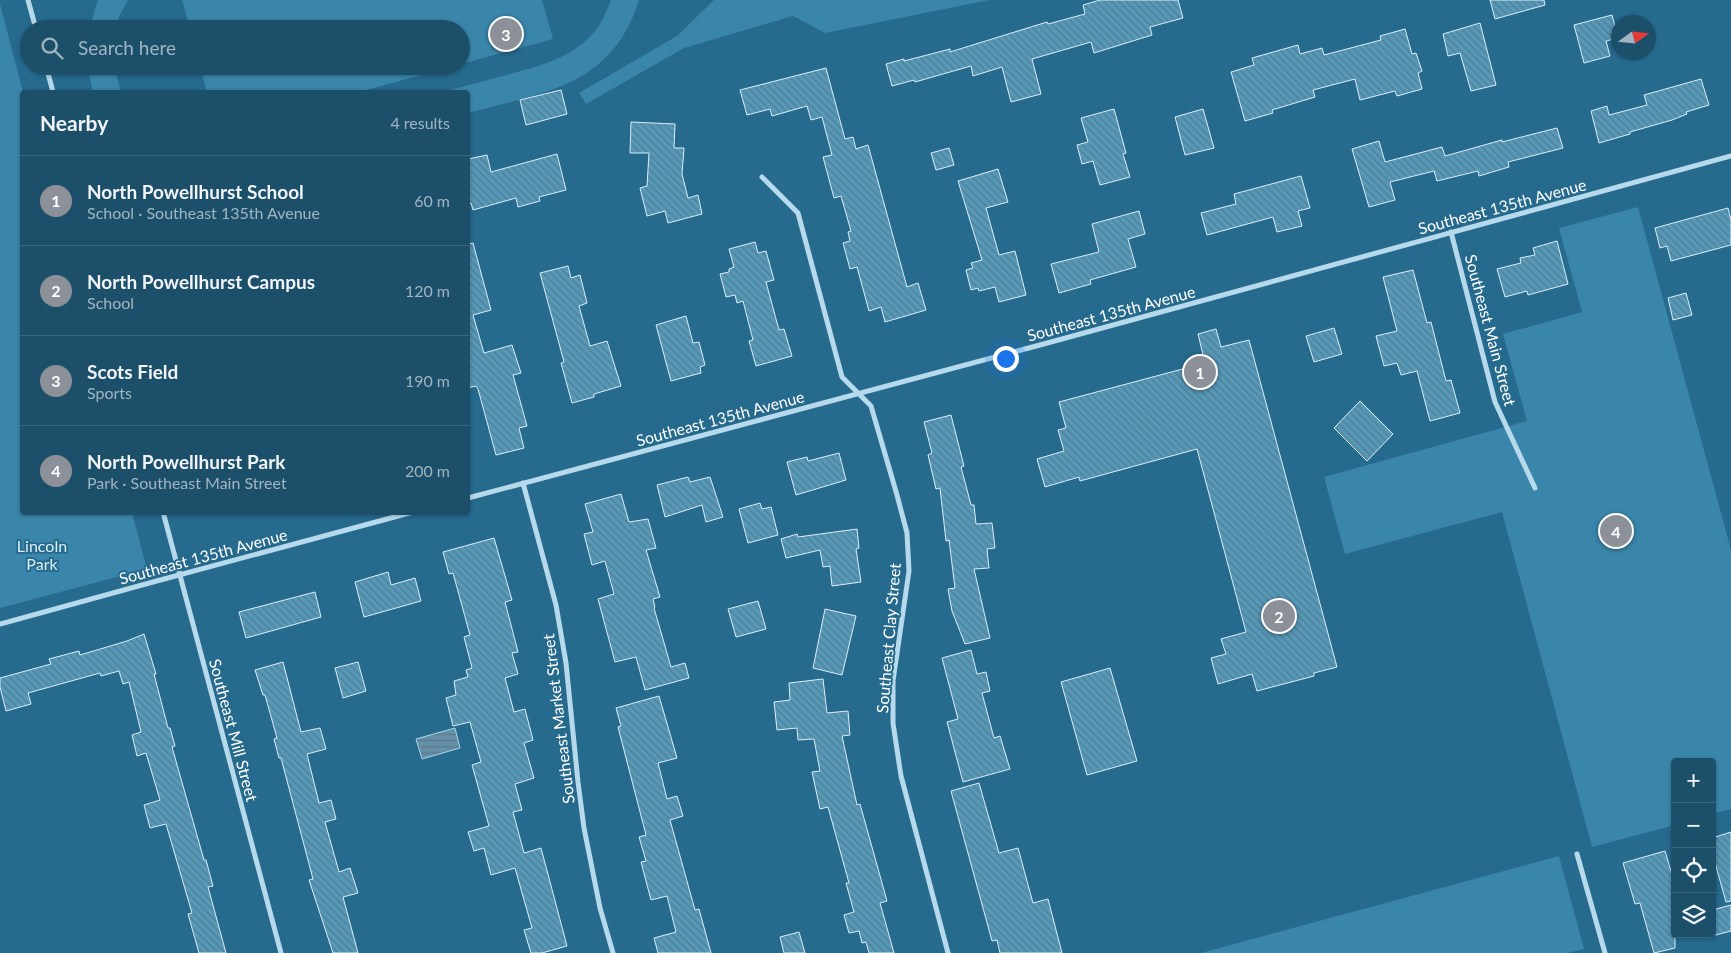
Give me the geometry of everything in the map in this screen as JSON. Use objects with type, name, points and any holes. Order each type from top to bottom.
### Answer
[{"type":"street","points":[[28,0],[34,20]]},
{"type":"street","points":[[48,75],[52,90]]},
{"type":"street","name":"Southeast 135th Avenue","points":[[470,497],[859,394],[1731,156]]},
{"type":"street","name":"Southeast Clay Street","points":[[762,177],[798,212],[842,377],[871,406],[907,533],[909,571],[893,681],[893,723],[901,776],[948,953]]},
{"type":"street","name":"Southeast Main Street","points":[[1451,232],[1495,402],[1535,488]]},
{"type":"street","name":"Southeast Market Street","points":[[523,483],[556,605],[566,663],[584,828],[600,908],[613,953]]},
{"type":"street","name":"Southeast Mill Street","points":[[164,515],[281,953]]},
{"type":"street","name":"Southeast 135th Avenue","points":[[0,624],[402,515]]},
{"type":"street","points":[[1577,854],[1605,953]]},
{"type":"green space","points":[[98,0],[128,0],[118,20],[92,20]]},
{"type":"green space","points":[[182,0],[542,0],[553,39],[470,62],[470,20],[188,20]]},
{"type":"green space","points":[[611,0],[639,0],[627,29],[612,51],[593,68],[572,81],[523,99],[470,112],[470,90],[450,90],[510,74],[558,58],[584,42],[595,31],[604,17]]},
{"type":"green space","points":[[714,0],[989,0],[825,33],[793,16],[684,48],[586,104],[579,93],[677,36]]},
{"type":"green space","name":"Lincoln Park","points":[[0,4],[22,90],[20,90],[20,515],[133,515],[147,569],[0,608]]},
{"type":"green space","points":[[89,75],[116,75],[120,90],[93,90]]},
{"type":"green space","points":[[202,75],[421,75],[366,90],[206,90]]},
{"type":"green space","points":[[1638,207],[1731,550],[1731,809],[1716,813],[1716,758],[1671,758],[1671,826],[1592,847],[1502,512],[1345,554],[1324,477],[1527,421],[1503,334],[1582,312],[1559,228]]},
{"type":"green space","points":[[1559,856],[1584,949],[1568,953],[1201,953]]},
{"type":"shaded area","points":[[455,728],[460,748],[422,759],[416,739]]},
{"type":"building","points":[[1100,0],[1178,0],[1183,18],[1150,27],[1152,35],[1094,53],[1091,42],[1032,59],[1041,94],[1011,102],[1002,67],[973,76],[971,66],[915,82],[914,80],[892,86],[886,64],[950,49],[950,52],[1047,22],[1048,24],[1085,14],[1083,5]]},
{"type":"building","points":[[1490,0],[1544,0],[1545,5],[1495,19]]},
{"type":"building","points":[[1611,15],[1611,40],[1606,41],[1610,56],[1584,63],[1574,25]]},
{"type":"building","points":[[1480,23],[1496,85],[1471,91],[1460,53],[1448,56],[1443,34]]},
{"type":"building","points":[[1405,29],[1412,54],[1416,53],[1422,71],[1418,73],[1422,89],[1397,96],[1395,91],[1360,100],[1355,79],[1313,90],[1315,97],[1272,110],[1273,113],[1245,121],[1231,72],[1254,65],[1252,58],[1298,45],[1300,54],[1322,48],[1324,55],[1381,40],[1380,36]]},
{"type":"building","points":[[826,68],[845,139],[853,137],[856,149],[868,145],[907,287],[918,283],[926,310],[885,322],[881,307],[869,311],[857,267],[850,269],[843,243],[850,241],[848,232],[851,231],[841,196],[834,198],[823,157],[832,155],[822,117],[811,120],[807,106],[772,116],[770,109],[747,115],[740,90]]},
{"type":"building","points":[[1701,79],[1709,105],[1686,112],[1687,114],[1672,120],[1599,143],[1591,111],[1607,106],[1609,115],[1647,105],[1644,95]]},
{"type":"building","points":[[561,90],[567,114],[526,125],[520,100]]},
{"type":"building","points":[[1114,109],[1126,153],[1123,154],[1130,177],[1100,185],[1093,161],[1082,164],[1077,145],[1088,142],[1081,118]]},
{"type":"building","points":[[1203,109],[1214,148],[1185,155],[1175,117]]},
{"type":"building","points":[[631,122],[675,124],[674,148],[684,148],[682,174],[688,198],[698,195],[702,214],[668,223],[665,211],[647,216],[640,188],[647,186],[649,153],[630,153]]},
{"type":"building","points":[[1557,128],[1563,148],[1508,162],[1509,167],[1479,176],[1478,171],[1437,181],[1434,171],[1390,182],[1395,200],[1369,207],[1352,149],[1379,141],[1385,162],[1442,147],[1445,156],[1502,140],[1502,142]]},
{"type":"building","points":[[949,148],[954,165],[936,170],[931,153]]},
{"type":"building","points":[[557,154],[566,190],[539,197],[540,201],[518,207],[516,198],[473,210],[470,203],[470,159],[487,155],[491,172]]},
{"type":"building","points":[[998,169],[1008,202],[986,208],[999,255],[1015,251],[1026,295],[999,302],[995,287],[979,291],[978,288],[971,290],[966,270],[973,268],[971,263],[982,260],[958,181]]},
{"type":"building","points":[[1301,176],[1310,208],[1298,211],[1302,226],[1277,232],[1273,217],[1207,235],[1201,213],[1236,204],[1234,194]]},
{"type":"building","points":[[1728,208],[1731,220],[1731,245],[1671,261],[1667,246],[1660,248],[1655,228]]},
{"type":"building","points":[[1139,211],[1145,234],[1128,239],[1136,267],[1090,280],[1091,284],[1059,293],[1051,264],[1099,252],[1092,224]]},
{"type":"building","points":[[1557,241],[1568,284],[1528,295],[1527,291],[1505,297],[1497,269],[1521,263],[1520,258],[1535,255],[1533,248]]},
{"type":"building","points":[[755,242],[758,253],[766,251],[774,280],[766,282],[779,330],[784,329],[792,356],[756,366],[749,341],[753,340],[743,301],[737,303],[735,295],[726,297],[720,274],[729,272],[729,269],[734,267],[729,249]]},
{"type":"building","points":[[473,243],[491,310],[473,315],[484,353],[512,345],[521,373],[513,375],[527,426],[519,428],[524,448],[496,455],[478,389],[476,386],[470,388],[470,244]]},
{"type":"building","points":[[568,266],[571,278],[580,275],[587,303],[579,306],[590,346],[607,341],[621,386],[594,394],[594,397],[572,403],[561,363],[564,362],[540,273]]},
{"type":"building","points":[[1413,270],[1427,323],[1431,322],[1446,381],[1451,380],[1460,413],[1430,421],[1417,371],[1401,375],[1397,363],[1384,366],[1376,336],[1397,331],[1383,277]]},
{"type":"building","points":[[1686,293],[1692,315],[1673,320],[1668,298]]},
{"type":"building","points":[[686,316],[693,343],[699,342],[705,365],[700,367],[701,373],[671,381],[656,325]]},
{"type":"building","points":[[1334,328],[1342,354],[1314,362],[1306,336]]},
{"type":"building","points":[[1216,329],[1221,347],[1249,340],[1337,667],[1314,673],[1314,676],[1257,691],[1252,674],[1218,684],[1211,658],[1226,654],[1221,639],[1246,632],[1197,449],[1080,481],[1079,477],[1045,487],[1037,459],[1064,451],[1058,430],[1066,428],[1059,402],[1205,363],[1198,334]]},
{"type":"building","points":[[1360,401],[1393,434],[1367,461],[1334,428]]},
{"type":"building","points":[[951,415],[964,466],[961,467],[971,505],[974,505],[976,524],[992,523],[995,548],[987,549],[989,568],[974,569],[990,638],[965,644],[952,611],[948,589],[955,588],[949,540],[946,541],[940,488],[936,489],[928,455],[932,453],[924,422]]},
{"type":"building","points":[[839,453],[846,480],[796,495],[787,462],[807,457],[808,461]]},
{"type":"building","points":[[688,477],[690,482],[710,477],[723,517],[706,522],[702,505],[665,517],[657,485]]},
{"type":"building","points":[[621,494],[629,522],[648,519],[656,548],[646,550],[660,597],[653,599],[654,608],[671,667],[685,663],[689,678],[645,690],[636,657],[615,662],[598,599],[614,594],[605,561],[592,565],[584,534],[593,532],[585,504]]},
{"type":"building","points":[[760,503],[762,509],[771,507],[778,535],[748,543],[739,509]]},
{"type":"building","points":[[857,529],[859,548],[856,549],[861,582],[832,586],[830,566],[823,567],[820,550],[786,558],[781,539],[797,534],[798,537]]},
{"type":"building","points":[[494,538],[512,600],[505,602],[518,652],[512,653],[518,674],[505,678],[514,712],[525,709],[533,740],[524,743],[534,778],[515,784],[522,810],[513,812],[524,853],[541,848],[567,946],[542,953],[531,953],[524,930],[532,928],[515,868],[491,875],[484,848],[474,851],[468,832],[489,826],[472,765],[481,762],[470,722],[453,726],[446,698],[456,695],[454,681],[468,677],[466,670],[472,668],[464,637],[470,635],[453,573],[449,574],[443,552]]},
{"type":"building","points":[[388,572],[391,585],[415,578],[421,601],[364,617],[355,582]]},
{"type":"building","points":[[315,592],[321,617],[246,638],[239,612]]},
{"type":"building","points":[[758,601],[766,629],[736,637],[728,609]]},
{"type":"building","points":[[825,609],[856,616],[842,675],[813,668]]},
{"type":"building","points":[[144,634],[156,674],[154,674],[168,728],[170,728],[175,746],[172,747],[213,886],[208,887],[226,953],[199,953],[188,914],[192,913],[166,824],[150,828],[144,805],[160,800],[146,753],[137,756],[132,735],[141,732],[129,682],[123,684],[119,671],[101,676],[100,673],[28,693],[31,704],[6,711],[0,687],[0,678],[51,664],[49,659],[79,651],[80,655]]},
{"type":"building","points":[[971,650],[977,674],[986,672],[990,691],[982,693],[994,738],[1000,736],[1010,769],[963,782],[947,722],[958,719],[942,658]]},
{"type":"building","points":[[283,662],[301,732],[320,728],[326,749],[307,754],[319,803],[331,800],[336,819],[325,822],[339,872],[350,868],[358,893],[343,897],[358,953],[333,953],[309,880],[313,879],[281,758],[279,758],[274,739],[277,738],[265,695],[263,695],[255,670]]},
{"type":"building","points":[[358,662],[366,691],[343,698],[335,668]]},
{"type":"building","points":[[1110,668],[1137,761],[1087,775],[1061,682]]},
{"type":"building","points":[[823,679],[827,713],[848,711],[850,735],[842,736],[857,805],[860,804],[887,901],[880,903],[894,953],[869,953],[866,942],[862,943],[859,931],[849,933],[844,915],[854,912],[846,883],[849,883],[828,807],[820,809],[812,772],[820,771],[814,739],[798,740],[797,728],[777,730],[774,702],[790,700],[789,683]]},
{"type":"building","points":[[659,696],[677,758],[658,763],[667,799],[677,796],[683,816],[670,820],[695,910],[699,909],[711,953],[658,953],[654,938],[676,932],[667,896],[651,900],[641,862],[646,861],[639,837],[646,835],[618,727],[621,726],[616,708]]},
{"type":"building","points":[[979,783],[999,853],[1018,848],[1033,903],[1048,899],[1062,953],[1000,953],[997,940],[992,941],[951,791]]},
{"type":"building","points":[[1731,832],[1731,901],[1726,902],[1716,866],[1716,837]]},
{"type":"building","points":[[1665,851],[1671,871],[1671,938],[1675,938],[1675,948],[1654,953],[1640,903],[1635,904],[1623,863]]},
{"type":"building","points":[[1731,905],[1731,931],[1716,935],[1716,909]]},
{"type":"building","points":[[799,932],[805,953],[784,953],[780,937]]},
{"type":"place","name":"Scots Field","points":[[506,34]]},
{"type":"place","name":"North Powellhurst School","points":[[1200,372]]},
{"type":"place","name":"North Powellhurst Park","points":[[1616,531]]},
{"type":"place","name":"North Powellhurst Campus","points":[[1279,616]]}]
